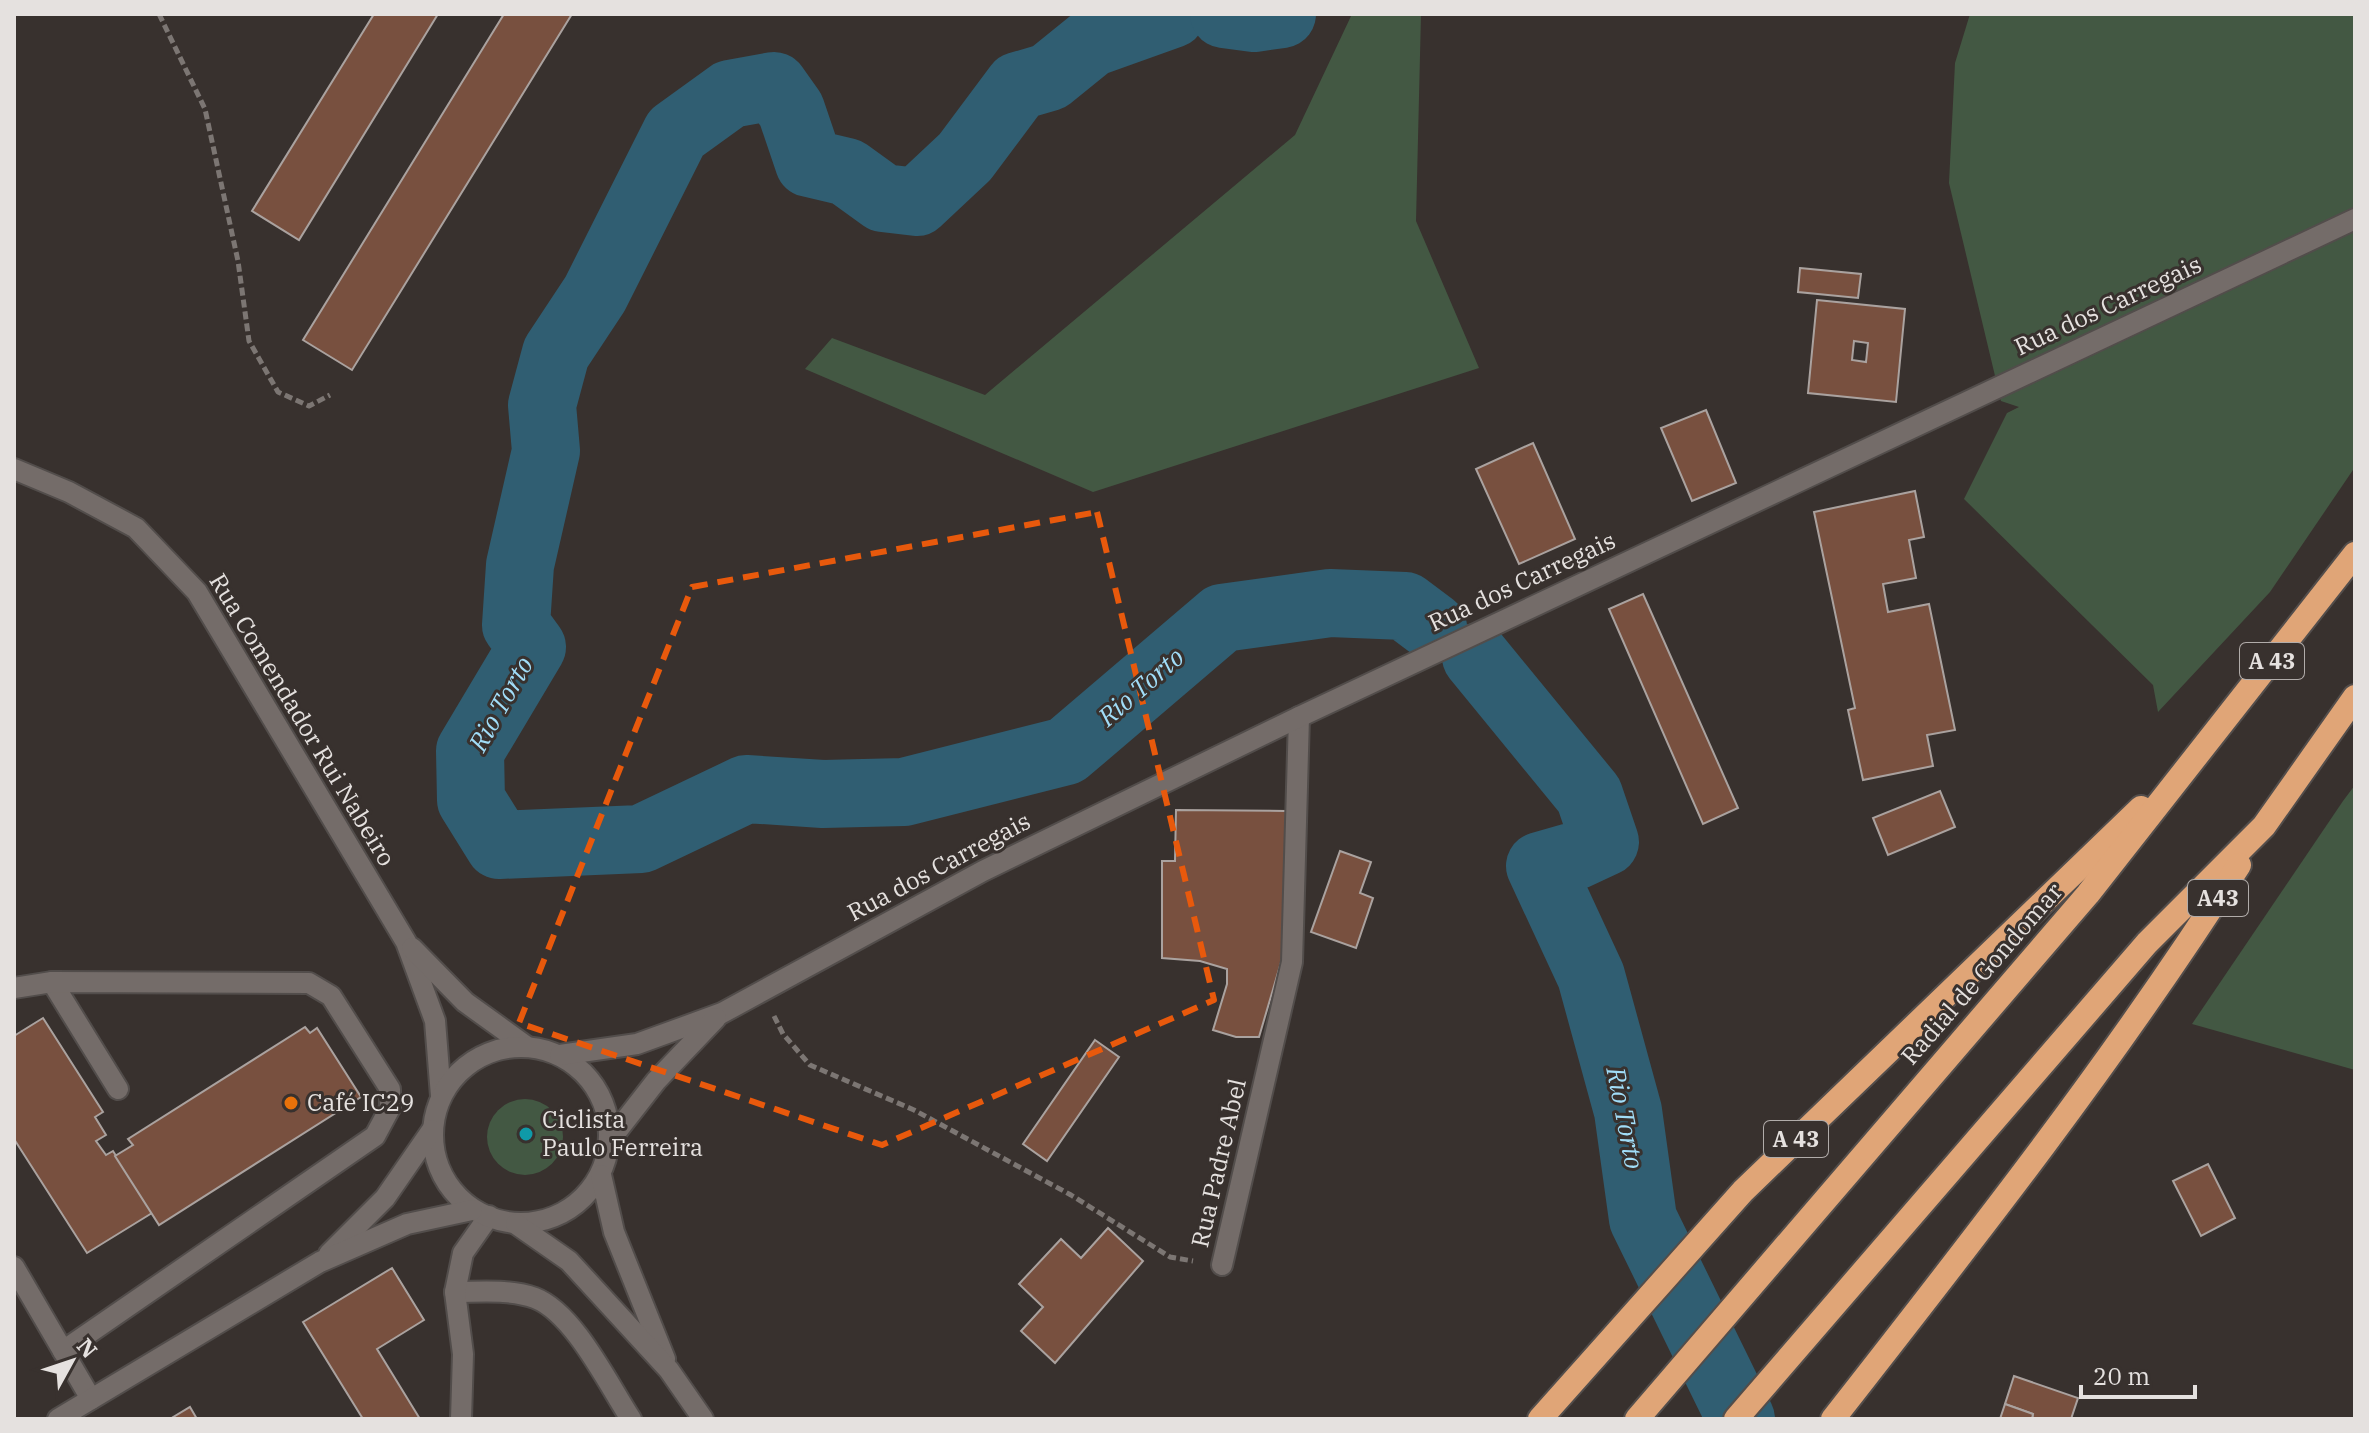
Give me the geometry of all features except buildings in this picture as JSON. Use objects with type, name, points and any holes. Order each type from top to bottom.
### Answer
[{"type":"highway","name":"Radial de Gondomar","points":[[1637,1419],[2088,894],[2355,554]]},
{"type":"highway","points":[[1736,1419],[2147,943],[2264,826],[2355,697]]},
{"type":"highway","name":"A 43","points":[[1540,1419],[1743,1191],[2068,874],[2187,766]]},
{"type":"highway","name":"A43","points":[[1833,1419],[1945,1276],[2173,969],[2264,826]]},
{"type":"street","name":"Rua dos Carregais","points":[[560,1055],[637,1044],[722,1013],[983,871],[1299,717],[2355,219]]},
{"type":"street","name":"Rua Comendador Rui Nabeiro","points":[[14,469],[69,492],[136,528],[197,592],[406,942],[435,1021],[441,1096]]},
{"type":"street","name":"Rua Padre Abel","points":[[1222,1265],[1292,962],[1299,717]]},
{"type":"street","name":"Rua Comendador Rui Nabeiro","points":[[406,942],[465,1002],[526,1046]]},
{"type":"street","points":[[52,982],[118,1089]]},
{"type":"street","points":[[14,988],[52,982],[309,983],[331,996],[390,1089],[390,1108],[375,1136],[63,1351]]},
{"type":"street","name":"Rua dos Carregais","points":[[610,1140],[656,1081],[722,1013]]},
{"type":"street","points":[[320,1262],[385,1198],[432,1130],[441,1096],[461,1068],[492,1051],[526,1046],[560,1055],[587,1076],[605,1106],[610,1140],[601,1175],[580,1202],[551,1220],[516,1224]]},
{"type":"street","points":[[432,1130],[437,1164],[454,1195],[481,1213],[516,1224],[569,1261],[669,1370],[703,1419]]},
{"type":"street","points":[[601,1175],[614,1232],[669,1370]]},
{"type":"street","points":[[58,1419],[320,1262],[407,1224],[481,1213]]},
{"type":"street","points":[[461,1419],[463,1354],[455,1292],[463,1253],[481,1213]]},
{"type":"street","points":[[14,1267],[91,1399]]},
{"type":"street","points":[[455,1292],[506,1292],[537,1299],[564,1317],[631,1419]]},
{"type":"path","points":[[159,14],[205,109],[238,261],[249,341],[278,392],[309,406],[330,395]]},
{"type":"path","name":"Rua Padre Abel","points":[[761,991],[783,1034],[810,1065],[858,1089],[914,1110],[1071,1195],[1170,1257],[1222,1265]]},
{"type":"highlighted area","points":[[1097,512],[1214,1000],[882,1145],[519,1023],[692,587]]},
{"type":"green space","points":[[1352,14],[1421,14],[1416,221],[1479,368],[1093,492],[805,369],[832,338],[985,395],[1295,135]]},
{"type":"green space","points":[[1970,14],[2355,14],[2355,467],[2270,592],[2158,712],[2153,685],[1964,499],[2007,413],[2019,407],[2001,401],[1949,183],[1955,63]]},
{"type":"green space","points":[[2355,785],[2355,1070],[2192,1024],[2343,801]]},
{"type":"green space","points":[[518,1099],[532,1099],[546,1105],[557,1116],[563,1137],[560,1152],[552,1164],[532,1175],[518,1175],[504,1169],[493,1158],[487,1144],[487,1130],[493,1116],[504,1105]]},
{"type":"waterway","name":"Rio Torto","points":[[1172,14],[1091,43],[1049,77],[1018,86],[965,157],[917,202],[883,198],[847,172],[809,163],[791,110],[774,86],[730,94],[676,133],[595,294],[556,353],[542,405],[546,451],[520,565],[516,625],[532,647],[470,751],[471,800],[499,845],[641,839],[746,789],[823,794],[904,792],[1066,751],[1222,618],[1330,603],[1405,606],[1433,627]]},
{"type":"waterway","name":"Rio Torto","points":[[1224,14],[1254,18],[1282,14]]},
{"type":"waterway","name":"Rio Torto","points":[[1476,657],[1589,795],[1605,842],[1575,856],[1540,866],[1591,976],[1628,1111],[1643,1219],[1741,1419]]},
{"type":"place","name":"Café IC29","points":[[291,1103]]},
{"type":"place","name":"Ciclista Paulo Ferreira","points":[[526,1134]]}]
